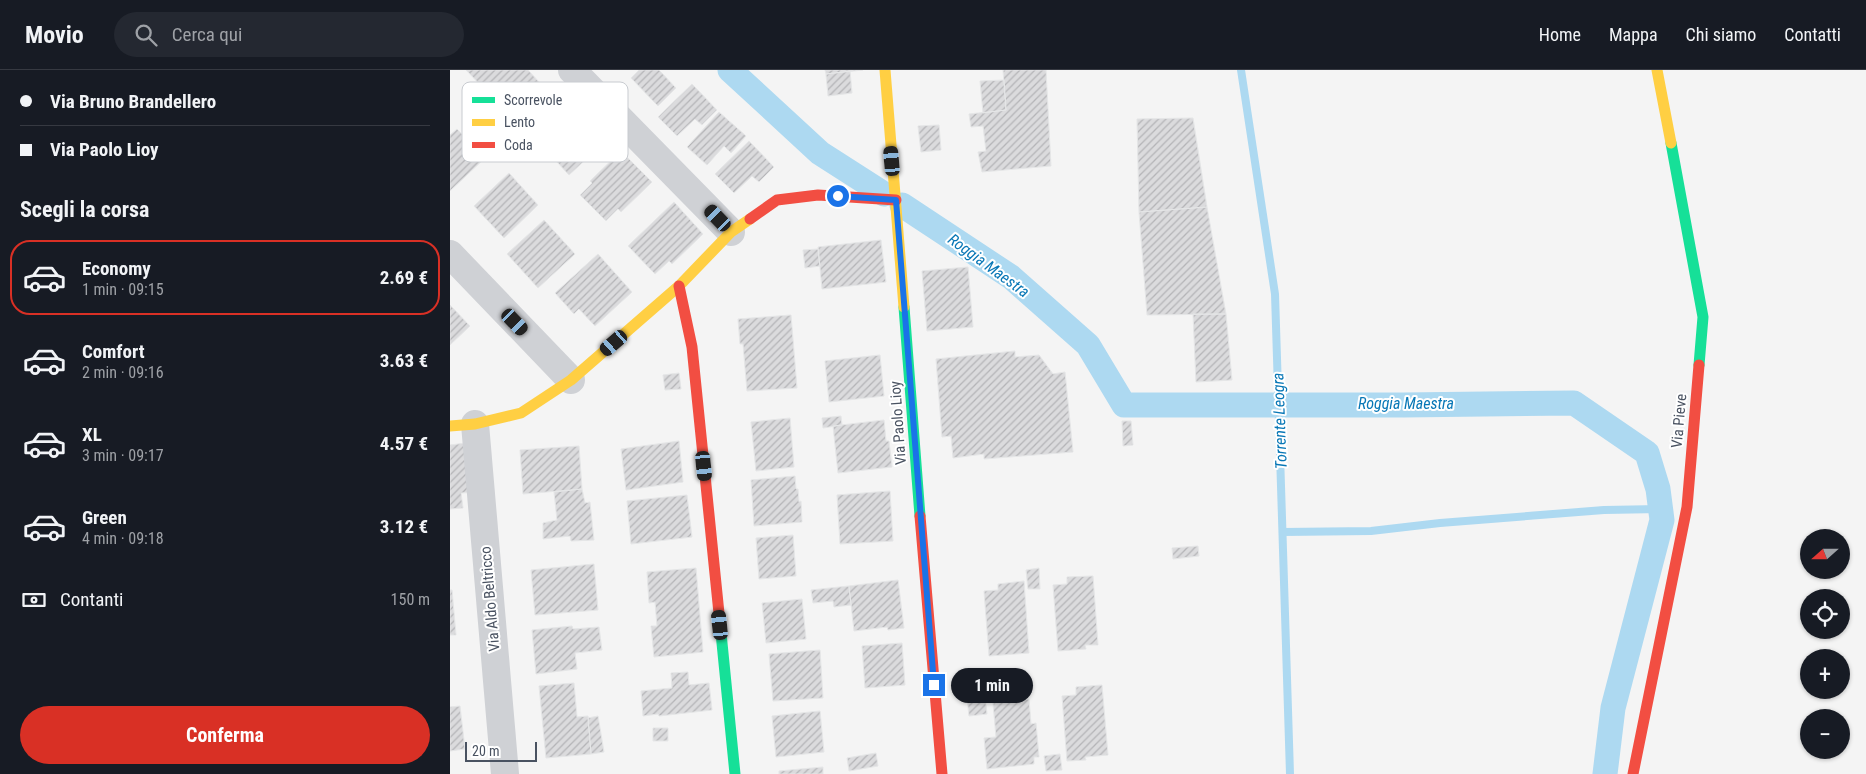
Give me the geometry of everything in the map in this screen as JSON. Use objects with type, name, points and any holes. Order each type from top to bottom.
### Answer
[{"type":"street","points":[[572,70],[584,82]]},
{"type":"street","name":"Via Paolo Lioy","points":[[885,70],[942,774]]},
{"type":"street","name":"Via Pieve","points":[[1633,774],[1688,507],[1703,317],[1657,70]]},
{"type":"street","points":[[628,127],[731,232]]},
{"type":"street","points":[[463,425],[521,413],[571,380],[679,286],[731,232],[776,200],[818,195],[896,200]]},
{"type":"street","points":[[450,254],[571,380]]},
{"type":"street","points":[[679,286],[692,347],[735,774]]},
{"type":"street","name":"Via Aldo Beltricco","points":[[463,425],[505,774]]},
{"type":"building","points":[[466,70],[528,70],[539,82],[477,82]]},
{"type":"building","points":[[639,70],[659,70],[676,88],[658,106],[631,78]]},
{"type":"building","points":[[825,70],[863,70],[826,74]]},
{"type":"building","points":[[1003,70],[1046,70],[1051,166],[982,172],[978,152],[986,151],[983,126],[971,127],[969,114],[1006,110]]},
{"type":"building","points":[[850,71],[852,93],[828,96],[826,74]]},
{"type":"building","points":[[1004,80],[1006,110],[983,113],[980,81]]},
{"type":"building","points":[[692,84],[717,110],[702,125],[695,119],[677,136],[658,117]]},
{"type":"building","points":[[719,112],[746,136],[731,153],[724,146],[707,165],[687,147]]},
{"type":"building","points":[[1193,118],[1207,207],[1139,212],[1137,119]]},
{"type":"building","points":[[939,125],[941,150],[921,152],[918,126]]},
{"type":"building","points":[[457,129],[462,134],[462,162],[481,162],[450,191],[450,180],[450,135]]},
{"type":"building","points":[[749,141],[774,167],[759,182],[752,176],[734,193],[715,174]]},
{"type":"building","points":[[628,158],[652,182],[621,212],[618,209],[606,221],[580,195],[592,183],[590,181],[610,162],[628,162]]},
{"type":"building","points":[[557,162],[583,162],[569,175]]},
{"type":"building","points":[[509,173],[538,205],[504,238],[474,206]]},
{"type":"building","points":[[674,202],[703,234],[672,264],[669,261],[655,274],[628,246]]},
{"type":"building","points":[[1207,207],[1226,314],[1147,315],[1139,212]]},
{"type":"building","points":[[544,220],[575,254],[538,288],[507,254]]},
{"type":"building","points":[[881,240],[886,282],[822,289],[818,247]]},
{"type":"building","points":[[818,249],[820,266],[805,268],[803,250]]},
{"type":"building","points":[[598,254],[632,292],[595,326],[579,309],[574,314],[555,293]]},
{"type":"building","points":[[968,267],[973,327],[927,331],[922,271]]},
{"type":"building","points":[[450,305],[470,326],[450,345]]},
{"type":"building","points":[[1193,314],[1226,314],[1232,380],[1196,382]]},
{"type":"building","points":[[791,315],[797,388],[747,391],[743,344],[740,344],[738,319]]},
{"type":"building","points":[[1015,351],[1015,357],[1039,355],[1053,374],[1065,372],[1073,452],[984,459],[984,454],[953,458],[951,436],[942,437],[936,359]]},
{"type":"building","points":[[880,355],[884,396],[829,402],[825,361]]},
{"type":"building","points":[[679,373],[681,389],[665,390],[663,375]]},
{"type":"building","points":[[841,416],[842,425],[823,428],[822,418]]},
{"type":"building","points":[[790,418],[794,467],[756,471],[751,422]]},
{"type":"building","points":[[884,420],[886,441],[889,441],[892,467],[838,473],[833,426]]},
{"type":"building","points":[[1122,421],[1131,421],[1133,445],[1123,446]]},
{"type":"building","points":[[679,441],[683,482],[626,490],[621,449]]},
{"type":"building","points":[[473,442],[477,492],[461,493],[463,508],[450,509],[450,445]]},
{"type":"building","points":[[579,446],[582,489],[523,494],[520,450]]},
{"type":"building","points":[[795,476],[799,502],[801,501],[802,522],[754,526],[751,480]]},
{"type":"building","points":[[582,489],[585,503],[590,502],[594,540],[571,541],[570,536],[543,539],[543,523],[557,520],[554,492]]},
{"type":"building","points":[[890,491],[893,541],[840,544],[837,495]]},
{"type":"building","points":[[687,495],[692,537],[631,544],[627,501]]},
{"type":"building","points":[[793,535],[796,576],[759,579],[756,538]]},
{"type":"building","points":[[1198,546],[1199,556],[1173,559],[1172,548]]},
{"type":"building","points":[[594,564],[598,610],[535,615],[531,570]]},
{"type":"building","points":[[696,568],[703,652],[654,657],[651,626],[657,626],[655,602],[649,603],[647,572]]},
{"type":"building","points":[[1039,568],[1040,589],[1028,589],[1026,570]]},
{"type":"building","points":[[1093,576],[1098,645],[1085,645],[1086,649],[1058,651],[1053,585],[1067,584],[1067,577]]},
{"type":"building","points":[[898,580],[904,628],[888,630],[887,627],[854,631],[849,586]]},
{"type":"building","points":[[1024,581],[1029,653],[989,656],[984,591],[998,590],[998,584]]},
{"type":"building","points":[[849,586],[851,605],[834,607],[833,601],[813,603],[811,590]]},
{"type":"building","points":[[450,590],[452,590],[456,635],[450,635]]},
{"type":"building","points":[[802,599],[806,639],[766,643],[762,603]]},
{"type":"building","points":[[572,626],[573,629],[599,627],[602,650],[575,653],[577,669],[536,674],[532,630]]},
{"type":"building","points":[[902,643],[905,685],[865,688],[862,646]]},
{"type":"building","points":[[820,650],[823,698],[773,701],[769,654]]},
{"type":"building","points":[[688,672],[689,685],[709,683],[712,710],[643,716],[641,691],[672,688],[671,673]]},
{"type":"building","points":[[574,683],[577,717],[588,716],[591,754],[546,758],[539,686]]},
{"type":"building","points":[[1102,685],[1108,755],[1085,757],[1086,760],[1067,761],[1062,696],[1076,695],[1076,687]]},
{"type":"building","points":[[985,695],[987,714],[969,716],[967,698]]},
{"type":"building","points":[[1029,699],[1031,724],[1036,723],[1039,757],[1034,757],[1034,764],[987,769],[984,738],[996,737],[993,703]]},
{"type":"building","points":[[460,706],[465,749],[450,751],[450,707]]},
{"type":"building","points":[[820,711],[824,752],[776,757],[772,716]]},
{"type":"building","points":[[598,716],[604,752],[591,754],[588,718]]},
{"type":"building","points":[[653,728],[668,728],[668,741],[653,741]]},
{"type":"building","points":[[876,753],[878,766],[849,771],[847,758]]},
{"type":"building","points":[[1060,754],[1062,770],[1046,771],[1044,756]]},
{"type":"building","points":[[823,767],[823,774],[779,774],[779,771]]},
{"type":"waterway","name":"Roggia Maestra","points":[[730,70],[820,153],[884,194]]},
{"type":"waterway","name":"Torrente Leogra","points":[[1241,70],[1275,294],[1290,774]]},
{"type":"waterway","name":"Roggia Maestra","points":[[902,205],[1011,277],[1088,345],[1124,405],[1574,403],[1647,453],[1658,489],[1662,520],[1613,708],[1605,774]]},
{"type":"waterway","points":[[1283,532],[1371,531],[1440,523],[1604,510],[1660,509]]},
{"type":"traffic: fast","points":[[1671,143],[1703,317],[1699,365]]},
{"type":"traffic: fast","points":[[904,307],[920,516]]},
{"type":"traffic: fast","points":[[721,633],[735,774]]},
{"type":"traffic: slow","points":[[885,70],[904,307]]},
{"type":"traffic: slow","points":[[1657,70],[1671,143]]},
{"type":"traffic: slow","points":[[450,426],[475,424],[521,413],[571,380],[679,286],[731,232],[750,219]]},
{"type":"traffic: jam","points":[[750,219],[777,200],[818,195],[896,200]]},
{"type":"traffic: jam","points":[[679,286],[692,347],[721,633]]},
{"type":"traffic: jam","points":[[1633,774],[1687,507],[1699,365]]},
{"type":"traffic: jam","points":[[920,516],[942,774]]},
{"type":"route","points":[[838,196],[896,200],[934,685]]}]
